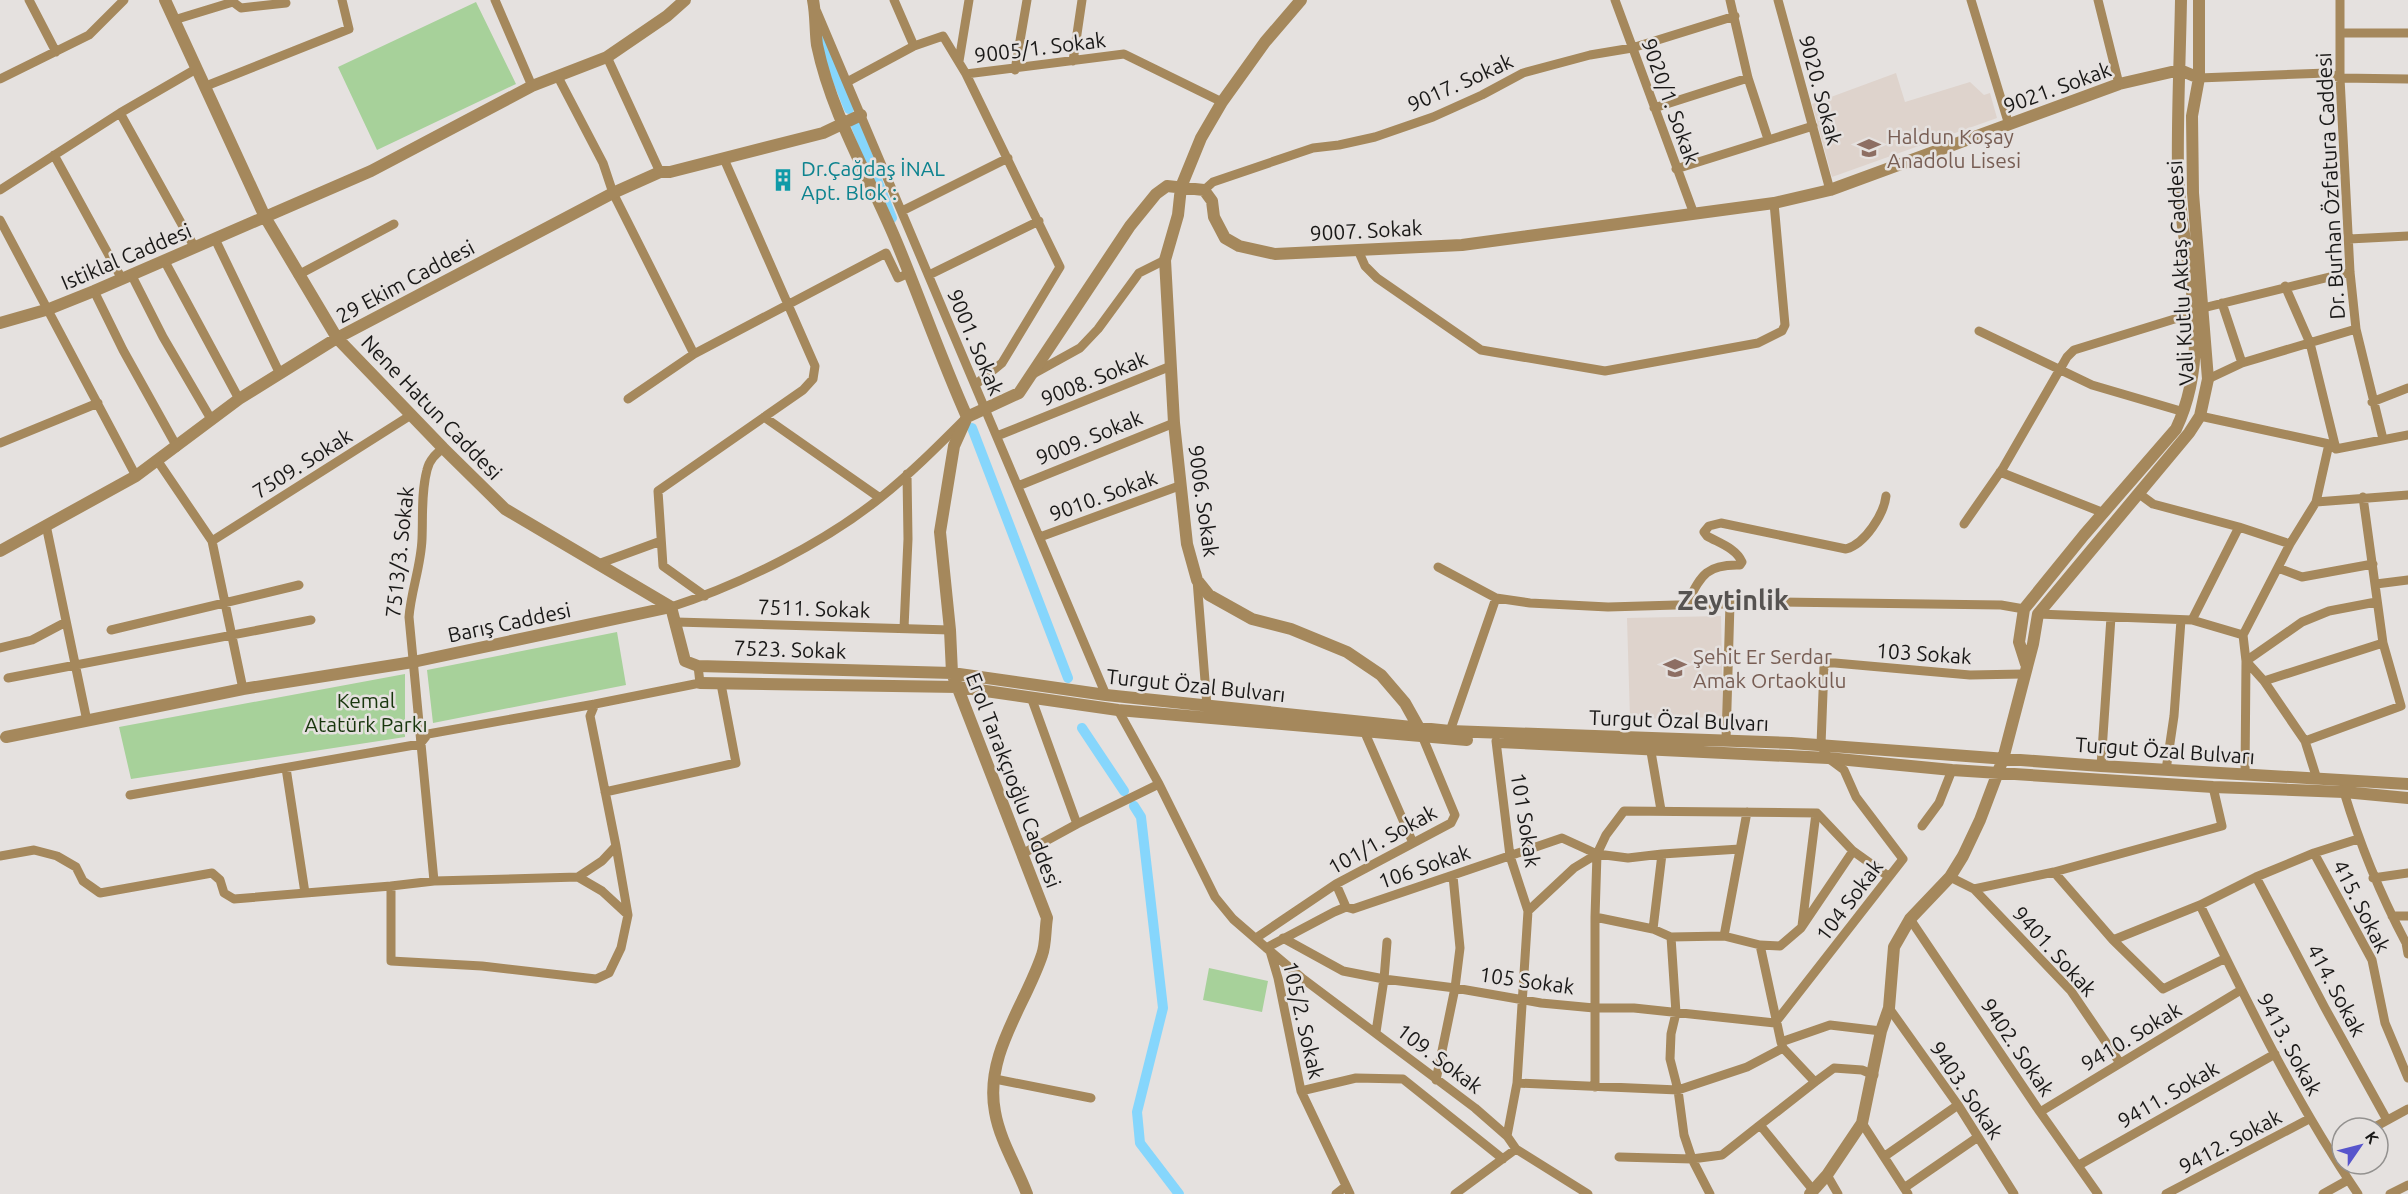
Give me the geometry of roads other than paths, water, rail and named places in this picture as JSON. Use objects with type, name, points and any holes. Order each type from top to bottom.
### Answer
[{"type":"street","points":[[29,0],[56,52]]},
{"type":"street","points":[[0,79],[89,35],[124,0]]},
{"type":"street","name":"Nene Hatun Caddesi","points":[[165,0],[265,217],[338,338],[505,509],[671,607]]},
{"type":"street","points":[[206,86],[349,29],[342,0]]},
{"type":"street","points":[[495,0],[532,87]]},
{"type":"street","name":"Istiklal Caddesi","points":[[0,323],[49,309],[94,291],[371,171],[532,87],[607,57],[668,16],[685,0]]},
{"type":"street","points":[[894,0],[914,46]]},
{"type":"street","points":[[959,61],[969,0]]},
{"type":"street","points":[[1015,69],[1027,0]]},
{"type":"street","points":[[1073,61],[1082,0]]},
{"type":"street","name":"9006. Sokak","points":[[1301,0],[1265,42],[1222,102],[1201,138],[1181,187],[1178,215],[1165,260],[1174,423],[1187,544],[1197,580],[1209,595],[1252,619],[1291,629],[1347,652],[1381,675],[1405,704],[1421,733]]},
{"type":"street","name":"9020/1. Sokak","points":[[1615,0],[1694,214]]},
{"type":"street","points":[[1730,0],[1748,78],[1768,139]]},
{"type":"street","name":"9020. Sokak","points":[[1778,0],[1830,190]]},
{"type":"street","points":[[1971,0],[2009,125]]},
{"type":"street","points":[[2098,0],[2119,84]]},
{"type":"street","name":"Vali Kutlu Aktaş Caddesi","points":[[1812,1192],[1827,1175],[1862,1123],[1874,1075],[1881,1031],[1889,1008],[1894,947],[1910,919],[1950,877],[1980,820],[2003,759],[2033,644],[2038,614],[2189,433],[2200,416],[2208,379],[2178,175],[2181,0]]},
{"type":"street","name":"Vali Kutlu Aktaş Caddesi","points":[[2025,669],[2019,642],[2025,609],[2104,513],[2166,443],[2184,412],[2193,381],[2198,311],[2192,116],[2199,78],[2199,0]]},
{"type":"street","name":"Dr. Burhan Özfatura Caddesi","points":[[2340,0],[2340,78],[2350,272],[2356,329],[2372,402],[2383,439]]},
{"type":"street","points":[[809,1],[817,45],[843,124],[909,273],[950,380],[967,417],[1019,393],[1034,374],[1130,226],[1156,194],[1167,186],[1204,190]]},
{"type":"street","name":"9001. Sokak","points":[[809,1],[847,82],[1106,695]]},
{"type":"street","points":[[174,20],[233,2],[241,8],[285,3]]},
{"type":"street","name":"9017. Sokak","points":[[1204,190],[1213,182],[1313,147],[1340,145],[1375,137],[1432,117],[1482,96],[1523,73],[1590,55],[1632,48],[1735,16]]},
{"type":"street","points":[[2340,33],[2408,33]]},
{"type":"street","name":"9005/1. Sokak","points":[[847,82],[914,46],[943,36],[966,74],[1124,54],[1222,102]]},
{"type":"street","points":[[607,57],[660,172]]},
{"type":"street","points":[[0,190],[120,113],[196,69]]},
{"type":"street","points":[[2180,70],[2199,78],[2327,73],[2340,78],[2408,79]]},
{"type":"street","name":"9021. Sokak","points":[[1830,190],[2119,84],[2180,70]]},
{"type":"street","points":[[966,74],[1060,267],[1002,363],[975,385]]},
{"type":"street","points":[[558,77],[603,163],[613,193],[694,354]]},
{"type":"street","points":[[1654,108],[1748,78]]},
{"type":"street","points":[[120,113],[195,248]]},
{"type":"street","name":"29 Ekim Caddesi","points":[[0,551],[136,476],[239,399],[338,338],[613,193],[660,172],[670,172],[823,134],[861,115]]},
{"type":"street","points":[[1676,169],[1813,126]]},
{"type":"street","points":[[54,154],[211,419]]},
{"type":"street","points":[[902,211],[1008,158]]},
{"type":"street","points":[[705,596],[663,566],[658,491],[803,390],[813,379],[815,366],[724,159]]},
{"type":"street","name":"9007. Sokak","points":[[1204,190],[1212,201],[1214,218],[1225,238],[1239,246],[1275,254],[1462,245],[1774,203],[1830,190]]},
{"type":"street","points":[[1358,250],[1365,266],[1377,278],[1481,350],[1605,370],[1758,343],[1782,331],[1785,326],[1774,203]]},
{"type":"street","points":[[0,220],[136,476]]},
{"type":"street","points":[[928,275],[1039,221]]},
{"type":"street","points":[[298,275],[394,224]]},
{"type":"street","points":[[2349,239],[2408,236]]},
{"type":"street","points":[[215,239],[280,374]]},
{"type":"street","points":[[628,399],[694,354],[886,253],[898,278],[909,273]]},
{"type":"street","points":[[164,260],[239,399]]},
{"type":"street","points":[[1034,374],[1080,348],[1098,330],[1138,273],[1165,260]]},
{"type":"street","points":[[1964,524],[2000,472],[2059,370],[2074,350],[2223,303],[2285,286],[2350,272]]},
{"type":"street","points":[[2245,775],[2247,661],[2243,634],[2290,544],[2316,502],[2332,447],[2310,342],[2285,286]]},
{"type":"street","points":[[94,291],[123,350],[177,447]]},
{"type":"street","points":[[2223,303],[2241,363]]},
{"type":"street","points":[[2208,379],[2241,363],[2356,329]]},
{"type":"street","points":[[1979,331],[2092,385],[2200,416],[2332,447],[2408,435]]},
{"type":"street","name":"9008. Sokak","points":[[997,436],[1171,366]]},
{"type":"street","points":[[2372,402],[2408,388]]},
{"type":"street","points":[[0,443],[98,403]]},
{"type":"street","name":"7509. Sokak","points":[[212,541],[411,415]]},
{"type":"street","points":[[764,417],[880,498]]},
{"type":"street","name":"Barış Caddesi","points":[[6,737],[243,689],[412,662],[671,607],[705,596],[832,531],[880,498],[967,417]]},
{"type":"street","name":"Erol Tarakçıoğlu Caddesi","points":[[967,417],[954,446],[940,532],[952,673],[1047,918],[1043,954],[997,1063],[993,1094],[995,1113],[1002,1135],[1027,1194]]},
{"type":"street","name":"9009. Sokak","points":[[1018,486],[1174,423]]},
{"type":"street","name":"7513/3. Sokak","points":[[434,881],[409,617],[410,597],[421,548],[421,519],[427,468],[434,455],[443,448]]},
{"type":"street","points":[[157,460],[212,541],[243,689]]},
{"type":"street","points":[[2000,472],[2104,513]]},
{"type":"street","points":[[904,628],[908,539],[907,474]]},
{"type":"street","name":"9010. Sokak","points":[[1040,537],[1179,486]]},
{"type":"street","points":[[2138,493],[2153,504],[2239,526],[2290,544]]},
{"type":"street","points":[[2316,502],[2408,495]]},
{"type":"street","points":[[1686,605],[1698,583],[1711,569],[1720,565],[1740,565],[1742,562],[1739,554],[1734,550],[1707,536],[1704,532],[1709,526],[1721,523],[1846,549],[1862,540],[1885,503],[1886,496]]},
{"type":"street","points":[[2305,741],[2401,706],[2383,643],[2363,497]]},
{"type":"street","points":[[46,525],[87,721]]},
{"type":"street","points":[[2192,620],[2239,526]]},
{"type":"street","points":[[598,564],[661,541]]},
{"type":"street","points":[[2278,568],[2302,577],[2373,564]]},
{"type":"street","points":[[1438,567],[1496,598],[1530,603],[1608,607],[1779,602],[2001,605],[2025,609]]},
{"type":"street","points":[[1197,580],[1207,706]]},
{"type":"street","points":[[2376,584],[2408,580]]},
{"type":"street","points":[[111,630],[299,585]]},
{"type":"street","points":[[1450,731],[1496,598]]},
{"type":"street","points":[[2247,661],[2302,622],[2329,611],[2376,602]]},
{"type":"street","points":[[1726,740],[1730,603]]},
{"type":"street","points":[[130,795],[420,744],[428,734],[700,683],[698,666],[685,662],[671,607]]},
{"type":"street","points":[[2038,614],[2192,620],[2243,634]]},
{"type":"street","points":[[2101,766],[2111,617]]},
{"type":"street","points":[[8,678],[311,620]]},
{"type":"street","points":[[2166,770],[2174,716],[2181,620]]},
{"type":"street","points":[[0,648],[32,640],[66,622]]},
{"type":"street","name":"7511. Sokak","points":[[676,622],[950,630]]},
{"type":"street","points":[[2264,681],[2383,643]]},
{"type":"street","points":[[2247,661],[2264,681],[2305,741],[2317,780]]},
{"type":"street","name":"103 Sokak","points":[[1856,797],[1844,770],[1827,758],[1821,746],[1824,666],[1827,663],[1970,675],[2025,669]]},
{"type":"street","name":"7523. Sokak","points":[[698,666],[952,673]]},
{"type":"street","name":"Turgut Özal Bulvarı","points":[[952,673],[1106,695],[1496,741],[1650,744],[1726,740],[2317,780],[2408,784]]},
{"type":"street","name":"Turgut Özal Bulvarı","points":[[700,683],[958,687],[1118,710],[1365,733],[1450,731],[1650,744],[1952,770],[2213,787],[2344,792],[2408,798]]},
{"type":"street","points":[[605,792],[736,764],[721,684]]},
{"type":"street","points":[[1106,695],[1118,710]]},
{"type":"street","points":[[1030,697],[1077,824]]},
{"type":"street","points":[[391,886],[391,961],[482,966],[596,979],[609,973],[621,948],[628,915],[590,716],[595,704]]},
{"type":"street","name":"105/2. Sokak","points":[[1118,710],[1159,784],[1215,897],[1233,919],[1268,950],[1278,978],[1301,1091],[1348,1190]]},
{"type":"street","points":[[1365,733],[1413,843]]},
{"type":"street","name":"101/1. Sokak","points":[[1256,938],[1336,884],[1451,823],[1455,815],[1421,733]]},
{"type":"street","name":"101 Sokak","points":[[1496,741],[1510,856],[1528,911],[1517,1083],[1506,1136]]},
{"type":"street","points":[[1650,744],[1661,810]]},
{"type":"street","points":[[286,768],[305,893]]},
{"type":"street","points":[[1922,826],[1939,803],[1952,770]]},
{"type":"street","points":[[1022,854],[1159,784]]},
{"type":"street","points":[[1974,889],[2054,872],[2222,826],[2213,787]]},
{"type":"street","points":[[2344,792],[2373,878],[2407,943],[2408,954]]},
{"type":"street","name":"104 Sokak","points":[[1775,1023],[1903,859],[1856,797]]},
{"type":"street","points":[[1595,1087],[1597,854],[1606,836],[1624,811],[1816,813],[1853,851],[1888,876]]},
{"type":"street","points":[[1724,936],[1747,812]]},
{"type":"street","points":[[1801,928],[1816,813]]},
{"type":"street","name":"106 Sokak","points":[[1268,950],[1283,938],[1346,907],[1353,909],[1562,838],[1597,854],[1628,858],[1740,849]]},
{"type":"street","points":[[2113,940],[2200,905],[2256,877],[2358,838]]},
{"type":"street","points":[[578,878],[602,861],[616,846]]},
{"type":"street","points":[[0,856],[34,850],[57,856],[76,867],[83,881],[100,893],[212,873],[220,880],[224,893],[234,899],[434,881],[578,878],[602,891],[628,915]]},
{"type":"street","points":[[1595,917],[1653,929],[1671,937],[1724,936],[1760,945],[1780,946],[1801,928],[1853,851]]},
{"type":"street","name":"415. Sokak","points":[[2314,853],[2372,960],[2385,1023],[2408,1078]]},
{"type":"street","points":[[1528,911],[1574,868],[1597,854]]},
{"type":"street","points":[[1653,929],[1662,854]]},
{"type":"street","points":[[2054,872],[2113,940],[2163,989],[2226,958]]},
{"type":"street","points":[[2373,878],[2408,873]]},
{"type":"street","points":[[1436,1080],[1455,988],[1460,948],[1452,876]]},
{"type":"street","name":"9401. Sokak","points":[[1950,877],[1974,889],[2071,991],[2120,1063]]},
{"type":"street","name":"414. Sokak","points":[[2256,877],[2385,1116]]},
{"type":"street","points":[[1336,884],[1346,907]]},
{"type":"street","name":"9413. Sokak","points":[[2200,905],[2241,990],[2309,1119],[2330,1150]]},
{"type":"street","points":[[2392,916],[2408,916]]},
{"type":"street","name":"9402. Sokak","points":[[1910,919],[2098,1194]]},
{"type":"street","points":[[1671,937],[1676,1013],[1671,1034],[1670,1059],[1678,1090],[1684,1135],[1692,1159],[1710,1194]]},
{"type":"street","name":"105 Sokak","points":[[1283,938],[1343,971],[1384,979],[1594,1008],[1634,1008],[1775,1023]]},
{"type":"street","points":[[1376,1032],[1387,942]]},
{"type":"street","points":[[1760,945],[1775,1023],[1782,1045],[1815,1082]]},
{"type":"street","name":"109. Sokak","points":[[1268,950],[1475,1108],[1506,1136],[1516,1149],[1588,1194]]},
{"type":"street","name":"9410. Sokak","points":[[2040,1112],[2241,990]]},
{"type":"street","name":"9403. Sokak","points":[[1889,1008],[1958,1105],[2014,1194]]},
{"type":"street","points":[[1517,1083],[1678,1090],[1747,1067],[1782,1045],[1830,1025],[1881,1031]]},
{"type":"street","name":"9411. Sokak","points":[[2079,1165],[2275,1054]]},
{"type":"street","points":[[1619,1157],[1692,1159],[1722,1155],[1834,1068],[1862,1070],[1874,1075]]},
{"type":"street","points":[[1301,1091],[1356,1078],[1403,1079],[1503,1159]]},
{"type":"street","points":[[995,1079],[1091,1098]]},
{"type":"street","points":[[1885,1156],[1958,1105]]},
{"type":"street","points":[[2390,1118],[2408,1108]]},
{"type":"street","name":"9412. Sokak","points":[[2166,1194],[2309,1119]]},
{"type":"street","points":[[1862,1123],[1906,1191],[1978,1137]]},
{"type":"street","points":[[1760,1125],[1812,1192]]},
{"type":"street","points":[[1461,1192],[1516,1149]]},
{"type":"street","points":[[1827,1175],[1838,1194]]},
{"type":"street","name":"9413. Sokak","points":[[2346,1176],[2358,1194]]},
{"type":"street","points":[[2323,1194],[2348,1180]]},
{"type":"street","points":[[2390,1194],[2408,1185]]},
{"type":"street","points":[[1336,1194],[1348,1190]]},
{"type":"waterway","points":[[820,35],[849,109]]},
{"type":"waterway","points":[[856,126],[892,218]]},
{"type":"waterway","points":[[972,428],[1068,678]]},
{"type":"waterway","points":[[1082,728],[1124,791]]},
{"type":"waterway","points":[[1134,806],[1141,817],[1163,1008],[1137,1112],[1140,1143],[1179,1194]]},
{"type":"place","name":"Haldun Koşay Anadolu Lisesi","points":[[1869,148]]},
{"type":"place","name":"Dr.Çağdaş İNAL Apt. Blok :","points":[[783,180]]},
{"type":"place","name":"Şehit Er Serdar Amak Ortaokulu","points":[[1675,668]]},
{"type":"district","name":"Zeytinlik","points":[[1733,600]]},
{"type":"park label","name":"Kemal Atatürk Parkı","points":[[366,712]]}]
